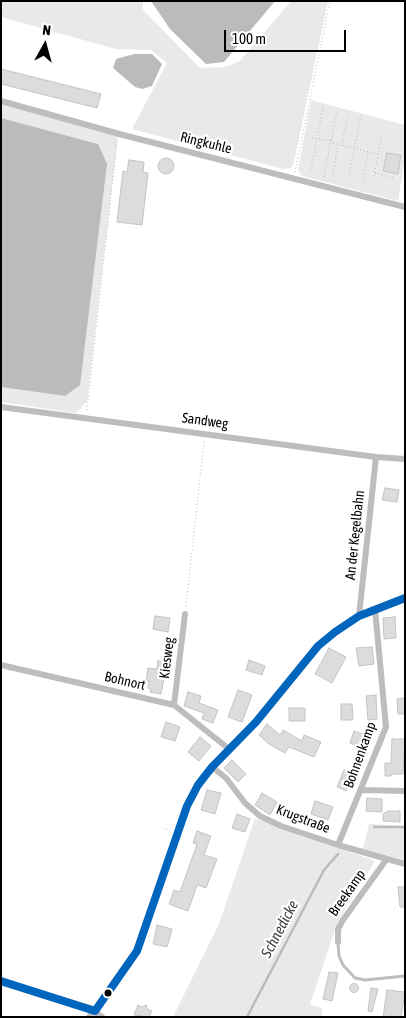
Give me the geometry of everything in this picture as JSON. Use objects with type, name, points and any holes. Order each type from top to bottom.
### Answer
[{"type":"street","name":"Ringkuhle","points":[[1,101],[118,134],[294,177],[405,207]]},
{"type":"street","name":"Sandweg","points":[[1,407],[376,457],[405,459]]},
{"type":"street","name":"An der Kegelbahn","points":[[359,616],[376,457]]},
{"type":"street","points":[[89,1017],[114,988],[137,951],[187,806],[198,786],[212,767],[256,722],[318,646],[359,616],[405,598]]},
{"type":"street","name":"Bohnenkamp","points":[[338,845],[386,727],[375,609]]},
{"type":"street","name":"Kiesweg","points":[[174,705],[185,614]]},
{"type":"street","name":"Bohnort","points":[[1,665],[174,705],[229,749]]},
{"type":"street","name":"Krugstraße","points":[[212,767],[226,778],[245,803],[260,816],[281,826],[338,845],[405,864]]},
{"type":"street","points":[[361,790],[405,791]]},
{"type":"street","name":"Breekamp","points":[[338,942],[338,929],[343,920],[386,860]]},
{"type":"street","points":[[1,981],[95,1011],[102,1017]]},
{"type":"lane","name":"Breekamp","points":[[338,942],[339,956],[343,965],[354,978],[365,980],[405,976]]},
{"type":"path","points":[[294,177],[330,1]]},
{"type":"path","points":[[311,170],[323,107]]},
{"type":"path","points":[[337,111],[330,140],[332,143],[378,154]]},
{"type":"path","points":[[342,145],[348,115]]},
{"type":"path","points":[[348,175],[361,116]]},
{"type":"path","points":[[86,418],[118,134]]},
{"type":"path","points":[[374,176],[382,134]]},
{"type":"path","points":[[312,138],[330,140]]},
{"type":"path","points":[[322,185],[332,143]]},
{"type":"path","points":[[333,174],[338,144]]},
{"type":"path","points":[[363,181],[368,152]]},
{"type":"path","points":[[374,172],[395,178]]},
{"type":"path","points":[[185,614],[205,434]]},
{"type":"shaded area","points":[[1,1],[143,1],[143,10],[200,68],[225,67],[240,61],[291,1],[328,1],[294,162],[291,168],[283,169],[132,129],[167,63],[151,50],[116,49],[1,17]]},
{"type":"shaded area","points":[[151,1],[275,1],[224,62],[206,64],[170,29]]},
{"type":"shaded area","points":[[134,54],[152,54],[162,64],[152,86],[142,89],[135,87],[113,68],[116,59]]},
{"type":"shaded area","points":[[311,100],[405,125],[405,158],[398,201],[302,176],[298,170]]},
{"type":"shaded area","points":[[1,104],[118,135],[87,402],[76,413],[1,402],[1,387],[65,396],[98,144],[1,118]]},
{"type":"shaded area","points":[[1,118],[98,144],[107,164],[80,385],[65,396],[1,387]]},
{"type":"shaded area","points":[[255,818],[375,861],[338,921],[310,1004],[323,1009],[321,1017],[173,1017],[219,924]]},
{"type":"shaded area","points":[[369,824],[405,826],[405,860],[363,849]]},
{"type":"building","points":[[1,69],[101,94],[97,108],[1,84]]},
{"type":"building","points":[[387,153],[401,155],[398,174],[383,171]]},
{"type":"building","points":[[163,158],[169,158],[174,163],[172,172],[163,174],[158,169],[158,163]]},
{"type":"building","points":[[129,160],[144,162],[143,172],[148,173],[142,225],[117,222],[123,171],[127,172]]},
{"type":"building","points":[[385,488],[399,490],[397,502],[382,500]]},
{"type":"building","points":[[155,616],[170,618],[168,632],[153,629]]},
{"type":"building","points":[[395,617],[396,638],[384,639],[383,618]]},
{"type":"building","points":[[372,647],[374,664],[359,666],[356,648]]},
{"type":"building","points":[[329,648],[346,657],[332,683],[315,674]]},
{"type":"building","points":[[249,660],[265,666],[262,675],[246,670]]},
{"type":"building","points":[[158,661],[169,662],[161,694],[150,692],[151,689],[148,688],[149,681],[146,681],[148,668],[157,669]]},
{"type":"building","points":[[238,690],[252,695],[242,722],[228,717]]},
{"type":"building","points":[[188,692],[201,696],[199,703],[218,710],[213,723],[202,719],[204,713],[184,706]]},
{"type":"building","points":[[376,695],[377,719],[368,720],[366,696]]},
{"type":"building","points":[[405,698],[405,714],[398,714],[397,699]]},
{"type":"building","points":[[341,704],[352,704],[353,720],[341,720]]},
{"type":"building","points":[[289,708],[305,708],[305,721],[289,721]]},
{"type":"building","points":[[166,722],[180,727],[175,741],[161,737]]},
{"type":"building","points":[[267,724],[280,735],[283,730],[302,741],[304,735],[321,742],[314,757],[289,747],[285,753],[269,744],[259,735]]},
{"type":"building","points":[[354,731],[370,737],[366,749],[350,743]]},
{"type":"building","points":[[200,737],[211,746],[199,761],[188,752]]},
{"type":"building","points":[[392,739],[405,739],[403,774],[385,776],[385,763],[391,763]]},
{"type":"building","points":[[232,760],[246,774],[238,782],[224,768]]},
{"type":"building","points":[[344,770],[353,774],[346,791],[337,787]]},
{"type":"building","points":[[207,790],[221,793],[215,814],[201,810]]},
{"type":"building","points":[[262,793],[277,802],[270,815],[255,805]]},
{"type":"building","points":[[367,798],[382,799],[382,812],[366,811]]},
{"type":"building","points":[[315,801],[333,807],[328,820],[311,814]]},
{"type":"building","points":[[388,811],[400,811],[400,822],[383,821],[383,814]]},
{"type":"building","points":[[237,814],[250,819],[245,832],[232,828]]},
{"type":"building","points":[[197,831],[211,836],[204,855],[217,859],[206,888],[197,885],[188,911],[169,904],[174,890],[180,892],[197,844],[193,843]]},
{"type":"building","points":[[398,887],[405,887],[405,907],[400,907]]},
{"type":"building","points":[[157,925],[172,929],[167,947],[153,944]]},
{"type":"building","points":[[329,972],[338,973],[332,1001],[323,999]]},
{"type":"building","points":[[354,983],[359,988],[354,993],[349,988]]},
{"type":"building","points":[[371,988],[378,989],[372,1012],[368,1011]]},
{"type":"building","points":[[387,990],[405,992],[401,1017],[383,1017]]},
{"type":"building","points":[[138,1005],[142,1007],[146,1005],[147,1009],[152,1011],[149,1017],[134,1015]]},
{"type":"waterway","name":"Schnedicke","points":[[374,827],[405,827]]},
{"type":"waterway","name":"Schnedicke","points":[[247,1017],[324,870],[338,854]]},
{"type":"transit line","points":[[1,981],[95,1011],[137,951],[187,806],[198,785],[212,767],[256,722],[318,646],[359,616],[405,598]]}]
